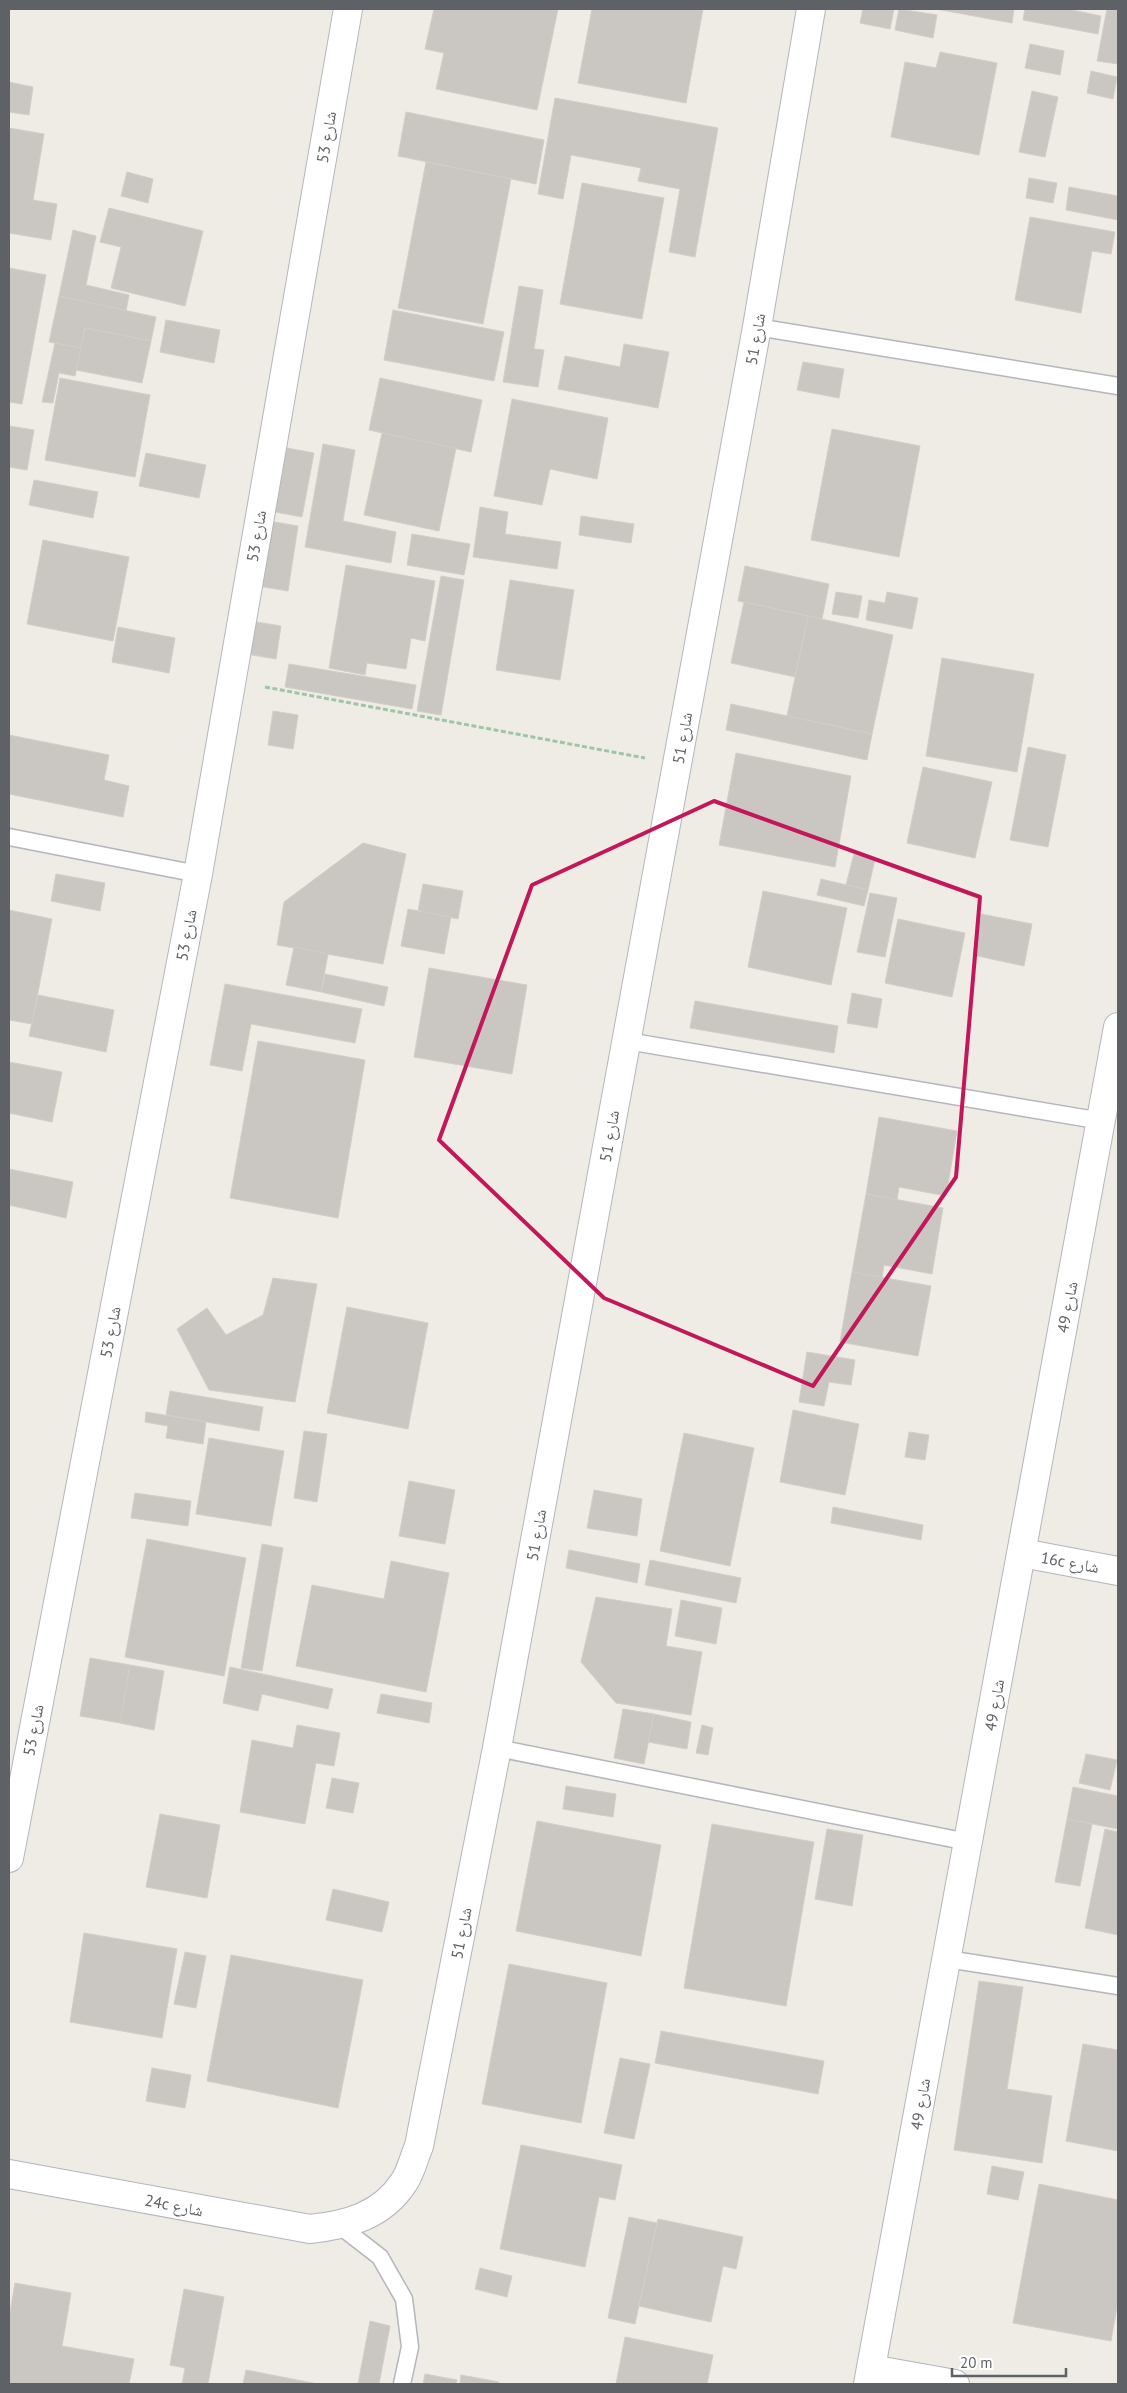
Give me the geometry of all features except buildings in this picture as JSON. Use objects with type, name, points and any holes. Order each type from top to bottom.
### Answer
[{"type":"street","name":"شارع 53","points":[[9,1858],[198,874],[348,9]]},
{"type":"street","name":"شارع 51","points":[[340,2226],[377,2210],[404,2182],[419,2146],[498,1748],[757,327],[811,9]]},
{"type":"street","name":"شارع 49","points":[[870,2377],[1102,1122],[1113,1087],[1118,1026]]},
{"type":"street","name":"16c شارع","points":[[1022,1553],[1118,1571]]},
{"type":"street","name":"24c شارع","points":[[9,2174],[285,2226],[310,2229],[340,2226]]},
{"type":"street","points":[[870,2377],[955,2384]]},
{"type":"lane","points":[[757,327],[1118,386]]},
{"type":"lane","points":[[9,837],[198,874]]},
{"type":"lane","points":[[627,1041],[1102,1122]]},
{"type":"lane","points":[[498,1748],[968,1842]]},
{"type":"lane","points":[[947,1959],[1118,1986]]},
{"type":"lane","points":[[340,2226],[380,2257],[404,2299],[410,2346],[402,2384]]},
{"type":"path","points":[[231,681],[677,764]]},
{"type":"highlighted area","points":[[714,801],[980,897],[956,1177],[813,1386],[604,1298],[439,1140],[532,885]]}]
